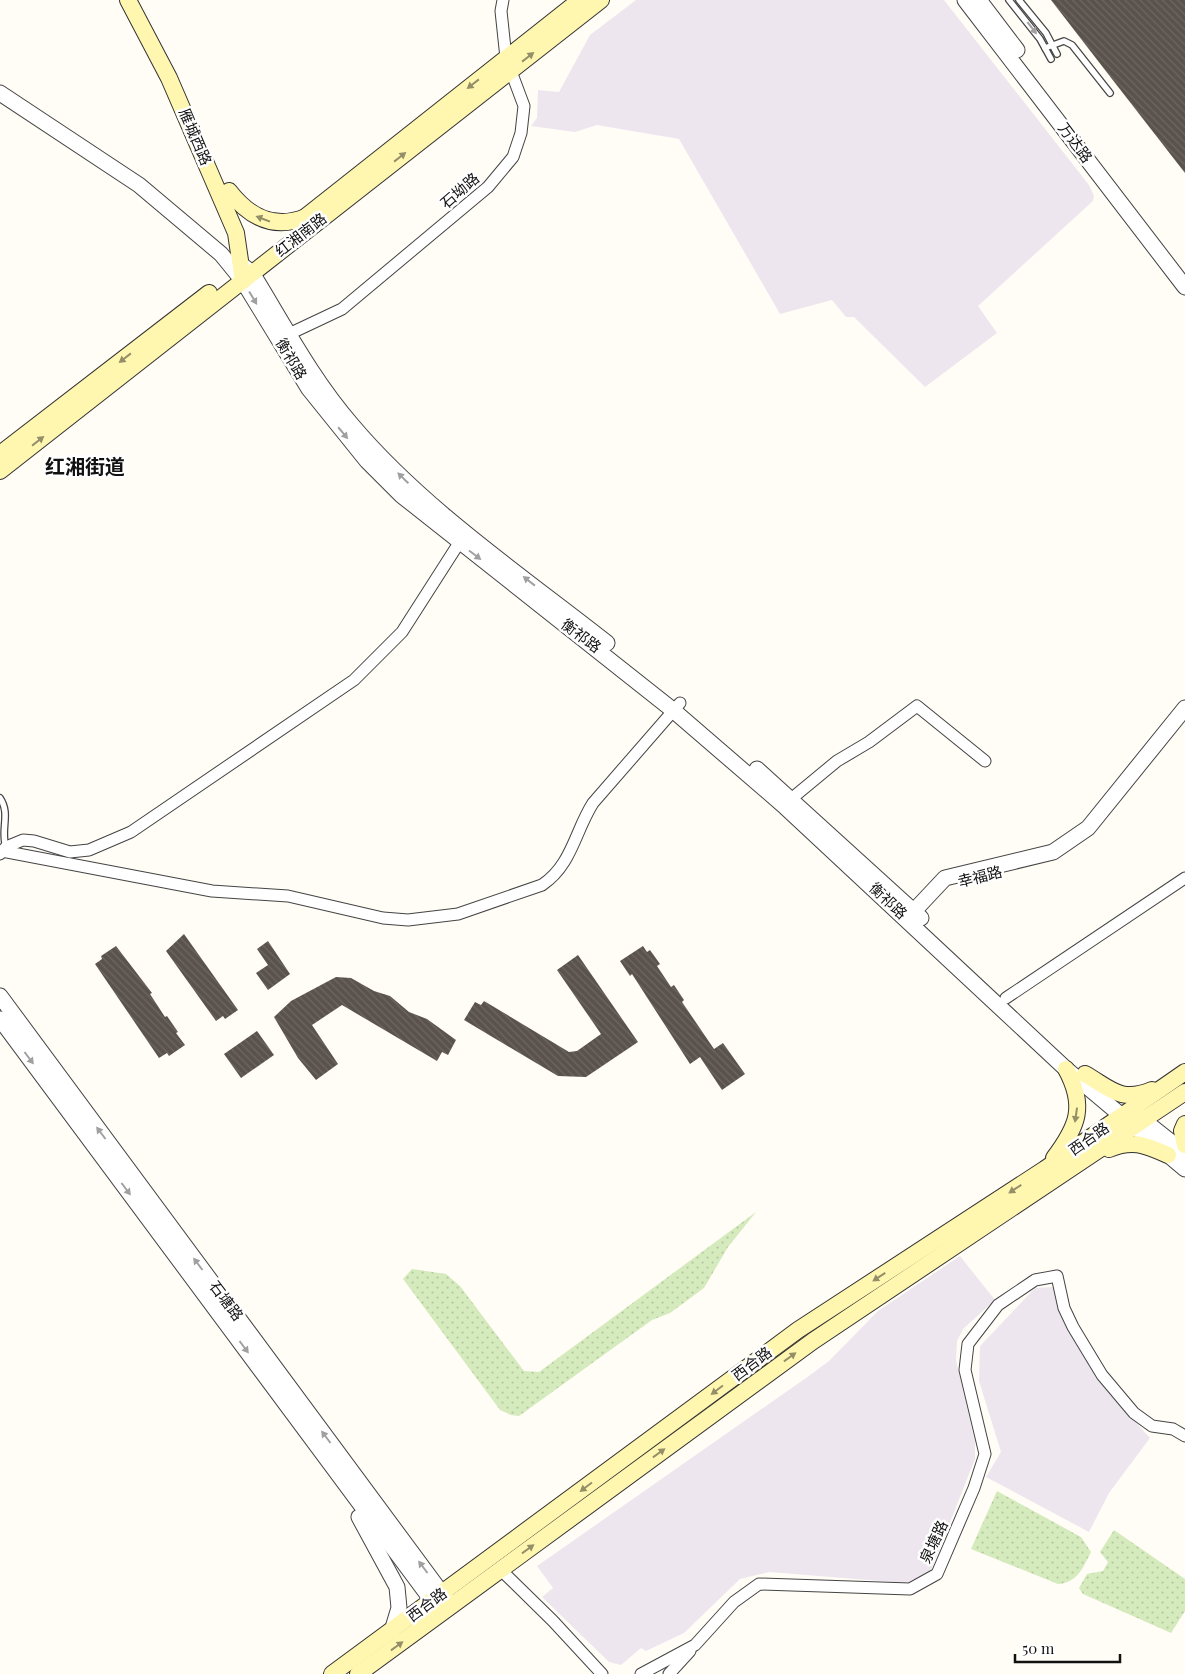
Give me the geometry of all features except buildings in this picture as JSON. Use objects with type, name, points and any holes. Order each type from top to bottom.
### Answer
[{"type":"main road","name":"雁城西路","points":[[128,0],[184,110],[236,233],[244,269]]},
{"type":"main road","name":"雁城西路","points":[[138,0],[180,82],[246,229],[244,269]]},
{"type":"main road","name":"红湘南路","points":[[0,454],[244,269],[509,64],[580,0]]},
{"type":"main road","name":"红湘南路","points":[[0,471],[306,217],[509,64],[602,0]]},
{"type":"main road","points":[[229,191],[246,211],[264,220],[286,223],[306,217]]},
{"type":"main road","points":[[1045,1169],[1067,1140],[1075,1125],[1078,1104],[1076,1088],[1066,1069]]},
{"type":"main road","name":"西合路","points":[[358,1674],[442,1604],[798,1330],[1045,1169],[1185,1072]]},
{"type":"main road","points":[[1085,1074],[1125,1097],[1138,1096],[1170,1083]]},
{"type":"main road","name":"西合路","points":[[332,1674],[392,1630],[501,1570],[813,1341],[1185,1092]]},
{"type":"main road","points":[[1185,1124],[1182,1131],[1185,1145]]},
{"type":"main road","points":[[1086,1159],[1123,1143],[1141,1144],[1168,1155]]},
{"type":"street","name":"石坳路","points":[[289,334],[342,309],[495,179],[513,157],[521,133],[524,106],[509,64],[501,11],[503,0]]},
{"type":"street","name":"万达路","points":[[965,0],[1185,287]]},
{"type":"street","name":"万达路","points":[[978,0],[1185,270]]},
{"type":"street","name":"衡祁路","points":[[0,85],[143,181],[244,269],[289,334],[319,383],[351,424],[411,486],[677,707],[787,802],[1006,998],[1139,1124],[1168,1155],[1185,1169]]},
{"type":"street","name":"衡祁路","points":[[0,93],[139,185],[221,254],[244,269],[309,389],[367,461],[401,495],[459,543],[619,666],[677,707]]},
{"type":"street","points":[[3,850],[23,840],[34,841],[70,852],[89,850],[131,832],[354,680],[402,632],[459,543]]},
{"type":"street","points":[[787,802],[837,761],[869,742],[917,706],[985,761]]},
{"type":"street","points":[[3,850],[212,891],[288,896],[383,918],[408,920],[458,914],[542,885],[553,877],[572,852],[585,815],[593,803],[677,707]]},
{"type":"street","name":"幸福路","points":[[914,916],[945,878],[1054,852],[1088,828],[1185,708]]},
{"type":"street","name":"幸福路","points":[[914,916],[950,885],[1056,858],[1091,834],[1185,719]]},
{"type":"street","points":[[1006,998],[1185,878]]},
{"type":"street","name":"衡祁路","points":[[914,916],[1066,1069],[1126,1113]]},
{"type":"street","name":"石塘路","points":[[0,996],[442,1604]]},
{"type":"street","name":"石塘路","points":[[0,1019],[324,1454],[442,1604]]},
{"type":"street","name":"衡祁路","points":[[1139,1124],[1185,1153]]},
{"type":"street","name":"泉塘路","points":[[640,1674],[695,1646],[734,1602],[759,1584],[910,1589],[937,1574],[974,1488],[985,1454],[965,1370],[968,1344],[998,1305],[1035,1280],[1057,1276],[1064,1308],[1073,1327],[1102,1375],[1134,1413],[1152,1426],[1173,1429],[1185,1436]]},
{"type":"street","points":[[324,1454],[384,1560],[397,1587],[399,1608],[392,1630]]},
{"type":"street","points":[[501,1570],[553,1621],[602,1674]]},
{"type":"street","points":[[669,1674],[695,1646]]},
{"type":"lane","points":[[1009,0],[1051,59]]},
{"type":"lane","points":[[1019,0],[1046,33],[1057,54]]},
{"type":"lane","points":[[1045,48],[1064,41],[1072,45],[1110,93]]},
{"type":"lane","points":[[0,798],[6,811],[3,850]]},
{"type":"shaded area","points":[[636,0],[944,0],[1089,185],[1094,196],[1093,201],[978,306],[997,333],[925,387],[854,317],[846,317],[832,300],[780,314],[679,139],[597,125],[575,132],[531,126],[537,118],[538,90],[559,92],[590,35]]},
{"type":"shaded area","points":[[960,1256],[995,1300],[963,1329],[957,1341],[956,1360],[975,1442],[975,1459],[930,1573],[905,1583],[769,1572],[740,1579],[684,1633],[646,1651],[641,1648],[621,1665],[609,1662],[542,1597],[553,1588],[537,1566],[806,1378],[829,1361],[878,1311]]},
{"type":"shaded area","points":[[1054,1287],[1062,1315],[1077,1345],[1108,1392],[1150,1438],[1109,1493],[1089,1532],[986,1477],[1001,1452],[979,1381],[980,1346],[1035,1288]]},
{"type":"green space","points":[[756,1212],[728,1247],[704,1288],[670,1313],[652,1320],[519,1416],[500,1410],[403,1279],[412,1269],[446,1274],[460,1286],[524,1371],[539,1372]]},
{"type":"green space","points":[[997,1491],[1081,1537],[1091,1552],[1075,1578],[1058,1584],[971,1549]]},
{"type":"green space","points":[[1114,1530],[1185,1579],[1185,1611],[1171,1633],[1083,1594],[1079,1588],[1087,1574],[1103,1571],[1108,1562],[1100,1552]]},
{"type":"district","name":"红湘街道","points":[[85,467]]}]
